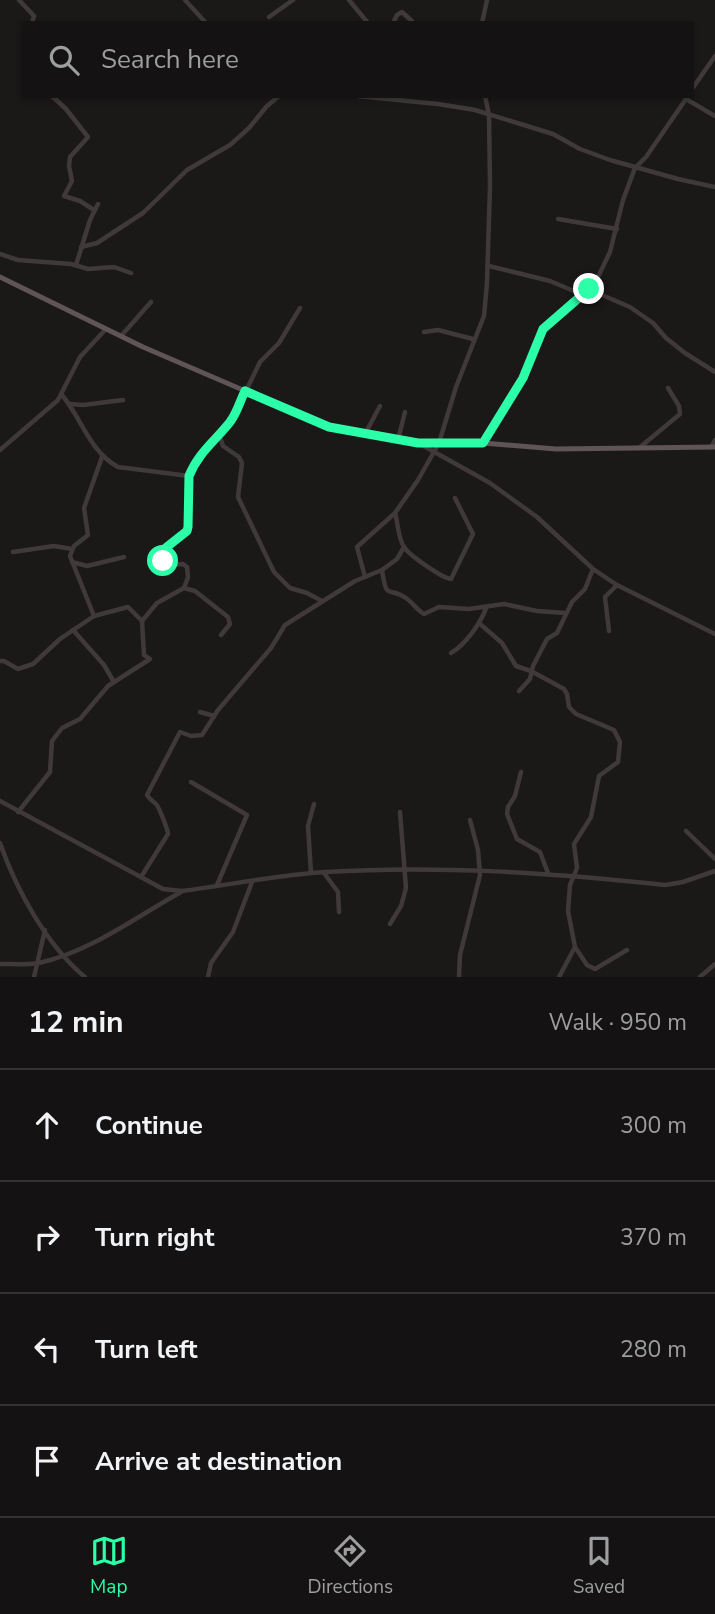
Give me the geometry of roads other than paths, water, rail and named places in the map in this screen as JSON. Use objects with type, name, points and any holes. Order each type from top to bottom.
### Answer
[{"type":"main road","points":[[0,277],[121,336],[329,427],[418,443],[483,443],[556,449],[713,447]]},
{"type":"street","points":[[19,0],[34,16],[33,21]]},
{"type":"street","points":[[185,0],[203,21]]},
{"type":"street","points":[[269,17],[293,0]]},
{"type":"street","points":[[349,0],[366,21]]},
{"type":"street","points":[[482,21],[487,0]]},
{"type":"street","points":[[394,21],[402,12],[412,21]]},
{"type":"street","points":[[694,86],[715,56]]},
{"type":"street","points":[[54,98],[88,137],[70,157],[72,181],[64,196],[80,201],[94,210]]},
{"type":"street","points":[[81,247],[97,243],[143,213],[187,170],[230,145],[277,98]]},
{"type":"street","points":[[385,98],[438,104],[489,115],[553,134],[580,149],[635,168],[715,187]]},
{"type":"street","points":[[365,577],[357,547],[395,513],[439,443],[473,339],[484,316],[490,186],[489,115],[485,98]]},
{"type":"street","points":[[483,443],[523,378],[543,329],[589,289],[604,264],[635,168],[646,157],[686,98]]},
{"type":"street","points":[[688,98],[715,116]]},
{"type":"street","points":[[76,265],[98,204]]},
{"type":"street","points":[[558,219],[617,229]]},
{"type":"street","points":[[0,254],[26,261],[76,265],[88,269],[114,267],[131,273]]},
{"type":"street","points":[[488,265],[495,269],[550,281],[581,294]]},
{"type":"street","points":[[589,289],[630,307],[653,323],[685,353],[715,372]]},
{"type":"street","points":[[121,336],[151,302]]},
{"type":"street","points":[[18,811],[50,772],[52,741],[56,736],[79,719],[114,682],[150,659],[144,655],[142,621],[156,603],[184,588],[188,577],[187,567],[183,564],[166,565],[161,553],[188,527],[189,476],[197,458],[232,420],[260,362],[279,343],[300,309]]},
{"type":"street","points":[[0,450],[62,396],[80,357],[106,328]]},
{"type":"street","points":[[424,332],[438,330],[473,339]]},
{"type":"street","points":[[638,449],[680,414],[680,407],[668,388]]},
{"type":"street","points":[[62,396],[102,457],[118,467],[189,476]]},
{"type":"street","points":[[69,404],[123,400]]},
{"type":"street","points":[[365,434],[380,406]]},
{"type":"street","points":[[398,440],[405,412]]},
{"type":"street","points":[[224,428],[220,437],[223,446],[239,457],[242,463],[238,497],[274,572],[290,588],[307,593],[322,602]]},
{"type":"street","points":[[713,447],[715,440]]},
{"type":"street","points":[[418,443],[490,483],[537,517],[593,569],[617,585],[715,634]]},
{"type":"street","points":[[94,616],[87,593],[71,562],[72,549],[88,535],[84,508],[102,457]]},
{"type":"street","points":[[395,513],[404,547],[444,578],[451,579],[473,534],[455,498]]},
{"type":"street","points":[[13,552],[54,547],[72,549]]},
{"type":"street","points":[[141,877],[168,834],[159,807],[147,797],[148,793],[180,732],[198,737],[205,732],[214,716],[271,648],[285,625],[365,577],[382,570],[397,559],[404,547]]},
{"type":"street","points":[[71,562],[87,566],[124,557]]},
{"type":"street","points":[[519,691],[528,682],[547,639],[557,633],[565,613],[585,589],[593,569]]},
{"type":"street","points":[[382,570],[384,587],[388,592],[403,596],[424,614],[439,607],[455,610],[504,604],[537,611],[565,613]]},
{"type":"street","points":[[609,631],[605,597],[617,585]]},
{"type":"street","points":[[184,588],[195,591],[228,617],[230,624],[221,635]]},
{"type":"street","points":[[0,661],[18,669],[33,664],[94,616],[128,607],[142,621]]},
{"type":"street","points":[[451,653],[463,645],[487,607]]},
{"type":"street","points":[[479,623],[502,643],[516,666],[564,689],[567,694],[566,701],[576,714],[610,727],[618,735],[618,762],[599,776],[591,817],[573,844],[577,868],[570,885],[569,911],[575,947],[587,965],[600,968],[628,950]]},
{"type":"street","points":[[73,630],[104,665],[114,682]]},
{"type":"street","points":[[200,712],[214,716]]},
{"type":"street","points":[[521,772],[517,791],[507,814],[517,839],[540,852],[548,873]]},
{"type":"street","points":[[191,782],[247,815],[217,886]]},
{"type":"street","points":[[0,801],[163,889],[182,891],[324,872],[479,870],[576,875],[665,884],[683,882],[715,871]]},
{"type":"street","points":[[311,873],[308,826],[314,804]]},
{"type":"street","points":[[390,924],[404,899],[407,880],[403,870],[404,842],[400,812]]},
{"type":"street","points":[[459,977],[460,955],[479,870],[478,850],[470,820]]},
{"type":"street","points":[[686,831],[715,859]]},
{"type":"street","points":[[0,844],[23,896],[63,956],[85,977]]},
{"type":"street","points":[[324,872],[338,892],[339,912]]},
{"type":"street","points":[[208,977],[211,963],[233,932],[253,881]]},
{"type":"street","points":[[0,964],[37,963],[63,956],[115,930],[182,891]]},
{"type":"street","points":[[34,977],[45,930]]},
{"type":"street","points":[[559,977],[575,947]]},
{"type":"street","points":[[700,977],[714,967]]}]
